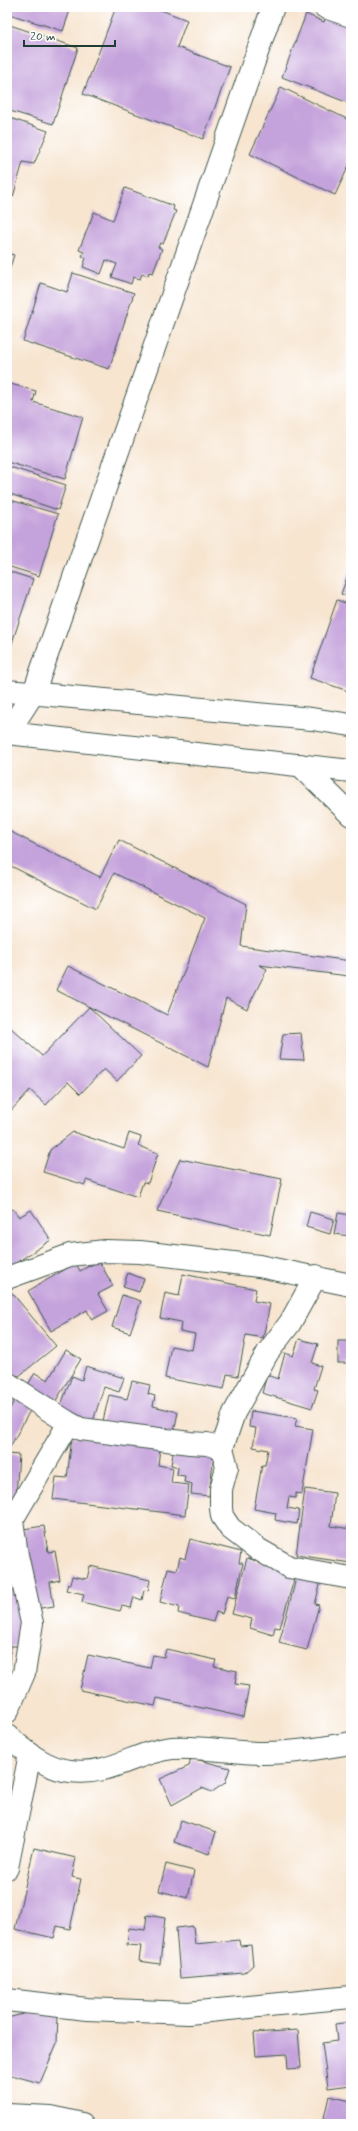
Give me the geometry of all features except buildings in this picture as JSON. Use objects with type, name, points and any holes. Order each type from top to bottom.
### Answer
[{"type":"street","points":[[273,7],[34,692],[7,733],[351,771]]},
{"type":"street","points":[[325,7],[351,16]]},
{"type":"street","points":[[7,690],[351,725]]},
{"type":"street","points":[[300,765],[351,815]]},
{"type":"street","points":[[7,1278],[70,1255],[105,1251],[140,1252],[260,1266],[316,1276],[351,1285]]},
{"type":"street","points":[[316,1276],[290,1323],[268,1352],[234,1413],[222,1448],[227,1467],[221,1489],[221,1508],[222,1516],[230,1528],[256,1548],[289,1566],[351,1578]]},
{"type":"street","points":[[7,1383],[69,1423],[81,1429],[207,1444],[222,1448]]},
{"type":"street","points":[[7,1712],[24,1673],[32,1623],[10,1520],[69,1423]]},
{"type":"street","points":[[7,1736],[48,1766],[68,1771],[91,1772],[110,1769],[141,1756],[171,1748],[202,1748],[276,1753],[351,1743]]},
{"type":"street","points":[[7,1868],[30,1754]]},
{"type":"street","points":[[7,2000],[87,2009],[188,2013],[351,1997]]},
{"type":"street","points":[[7,2115],[51,2117],[82,2124]]}]
